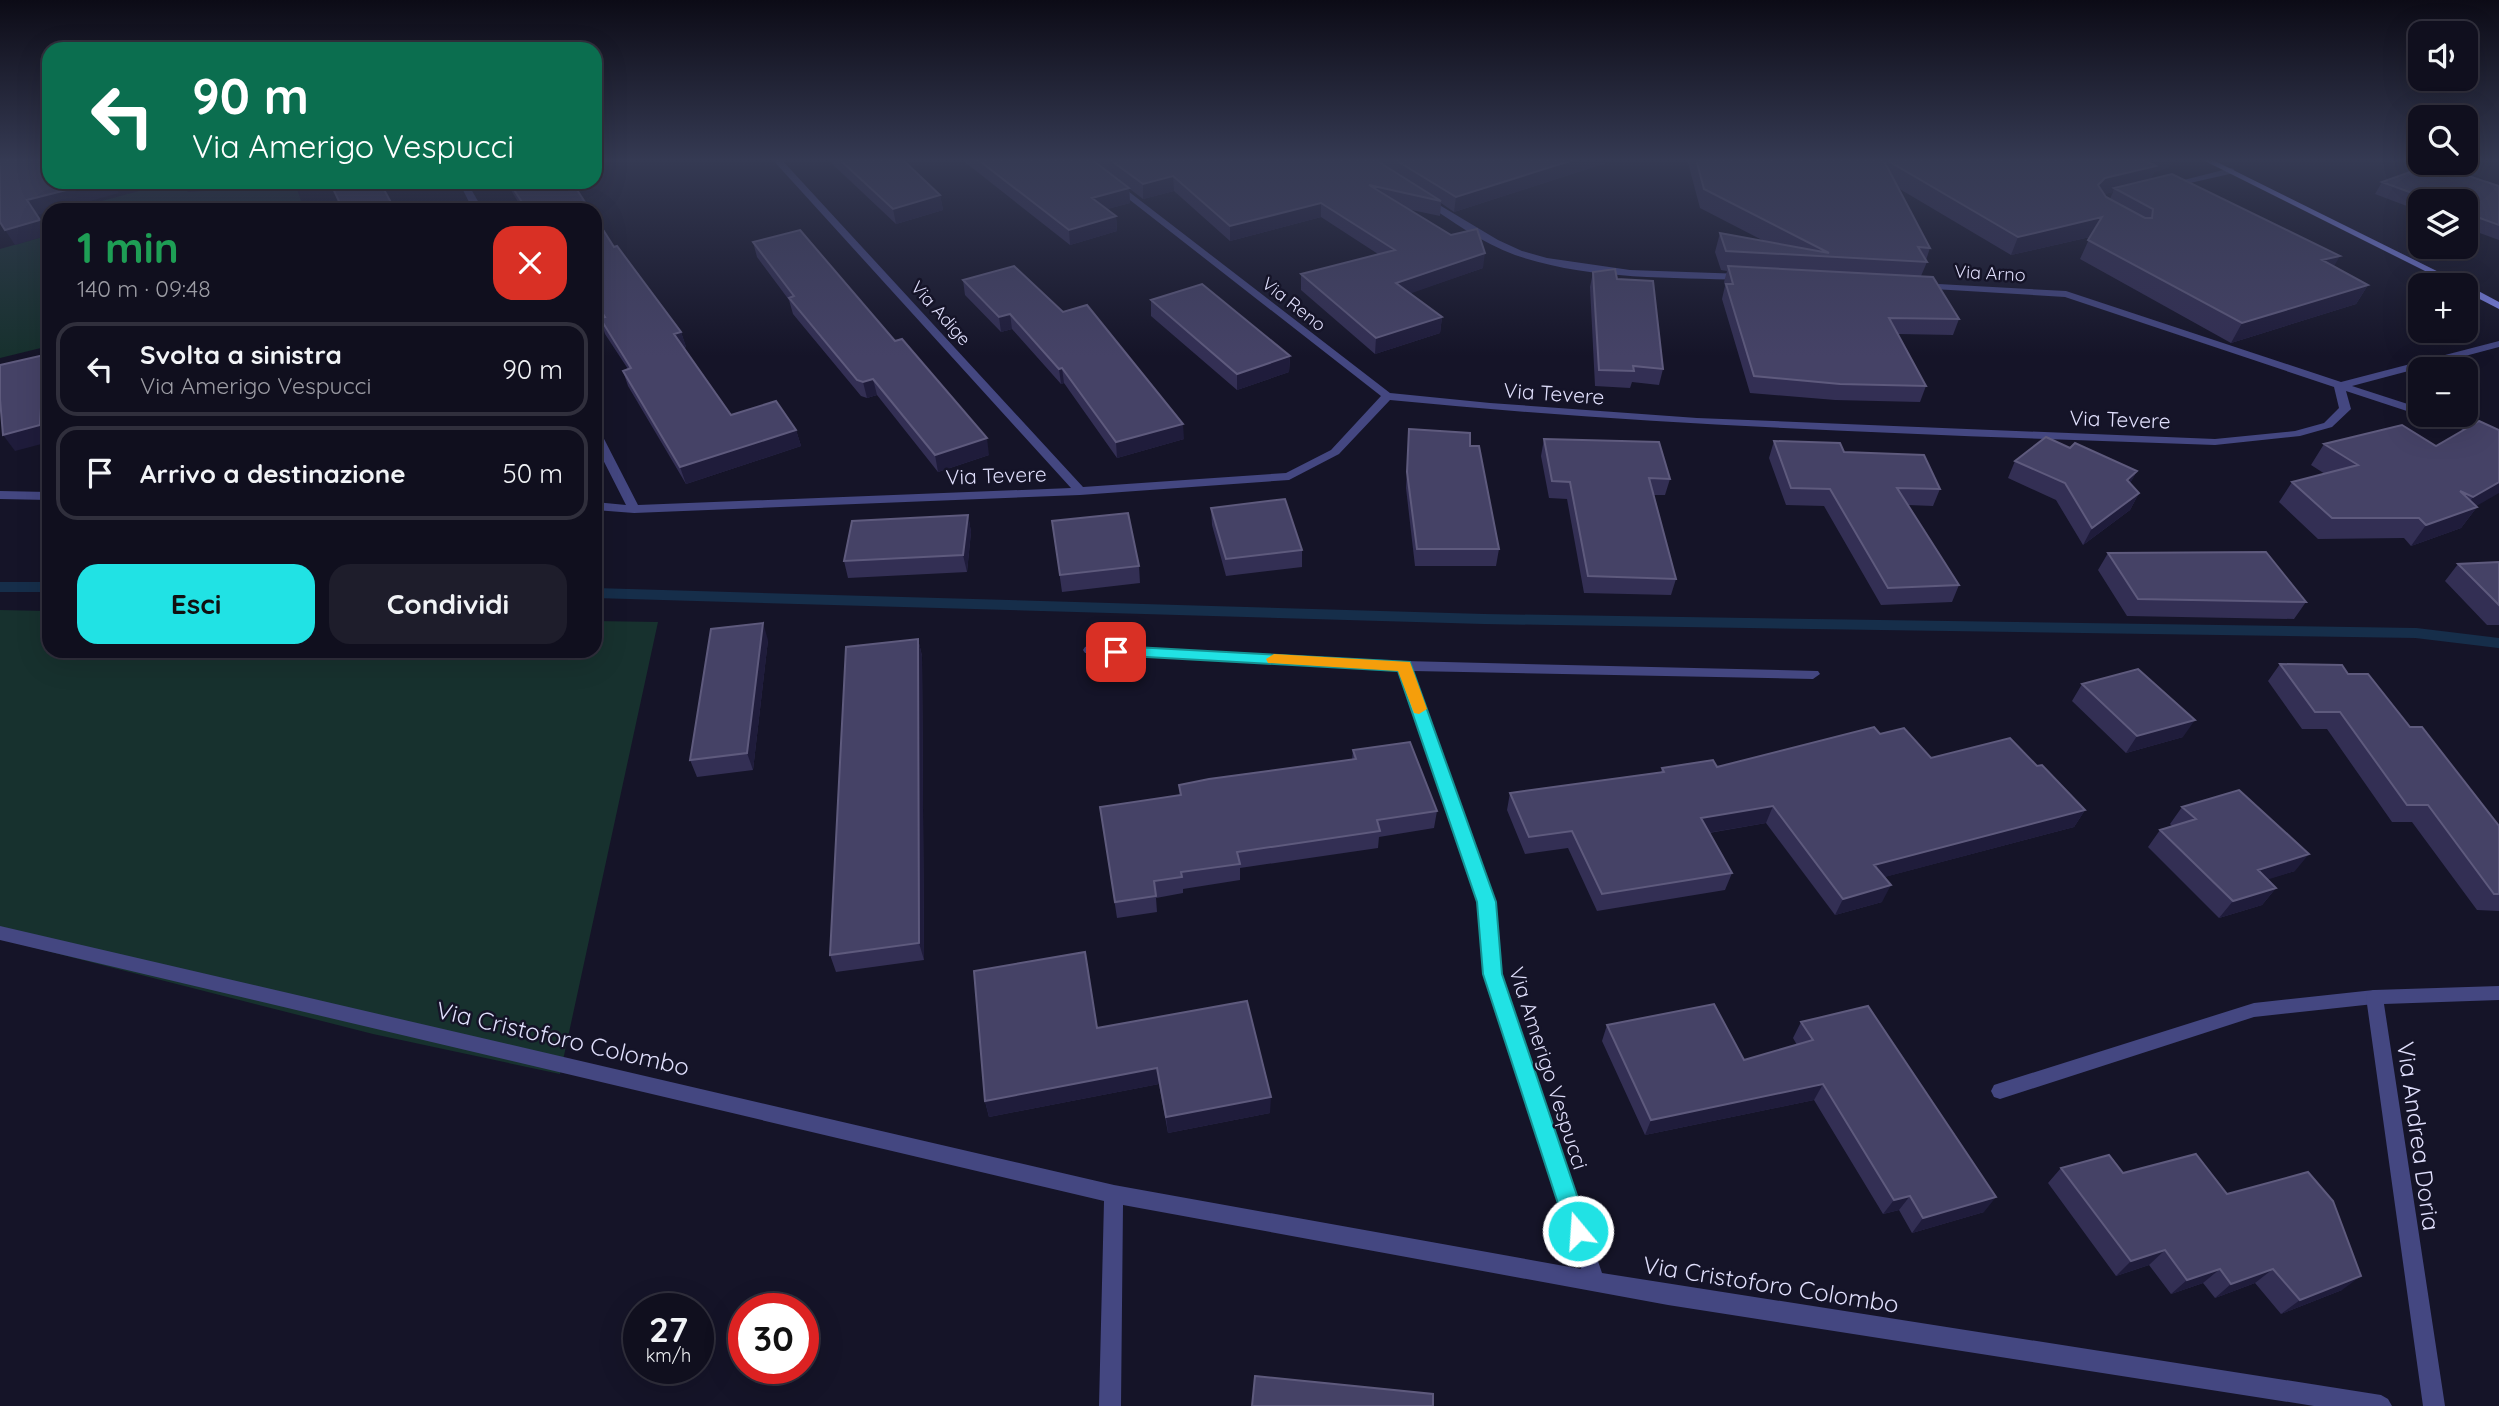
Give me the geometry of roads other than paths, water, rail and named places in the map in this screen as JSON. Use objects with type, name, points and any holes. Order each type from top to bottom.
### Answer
[{"type":"main road","points":[[2339,225],[2436,273]]},
{"type":"main road","points":[[2478,295],[2499,306]]},
{"type":"street","name":"Via Adige","points":[[836,225],[1080,491]]},
{"type":"street","name":"Via Reno","points":[[1167,225],[1387,396]]},
{"type":"street","points":[[1464,225],[1517,252],[1553,262],[1598,269],[1758,278]]},
{"type":"street","name":"Via Arno","points":[[1908,285],[2066,294],[2408,408]]},
{"type":"street","points":[[2339,386],[2499,344]]},
{"type":"street","name":"Via Tevere","points":[[602,507],[634,509],[1080,491],[1289,475],[1335,452],[1387,396],[1533,412],[1613,417],[2215,442],[2256,440],[2328,425],[2345,409],[2339,386]]},
{"type":"street","points":[[2463,427],[2499,440]]},
{"type":"street","points":[[602,447],[634,509]]},
{"type":"street","points":[[0,495],[42,496]]},
{"type":"street","points":[[1090,650],[1404,666],[1813,674]]},
{"type":"street","name":"Via Amerigo Vespucci","points":[[1404,666],[1486,902],[1493,974],[1595,1282]]},
{"type":"street","name":"Via Cristoforo Colombo","points":[[0,933],[1114,1194],[1595,1282],[2381,1406]]},
{"type":"street","points":[[2000,1091],[2254,1010],[2374,997],[2499,993]]},
{"type":"street","name":"Via Andrea Doria","points":[[2374,997],[2434,1406]]},
{"type":"street","points":[[1110,1406],[1114,1194]]},
{"type":"waterway","points":[[0,587],[42,587]]},
{"type":"waterway","points":[[602,593],[1484,619],[2416,633],[2499,643]]}]
